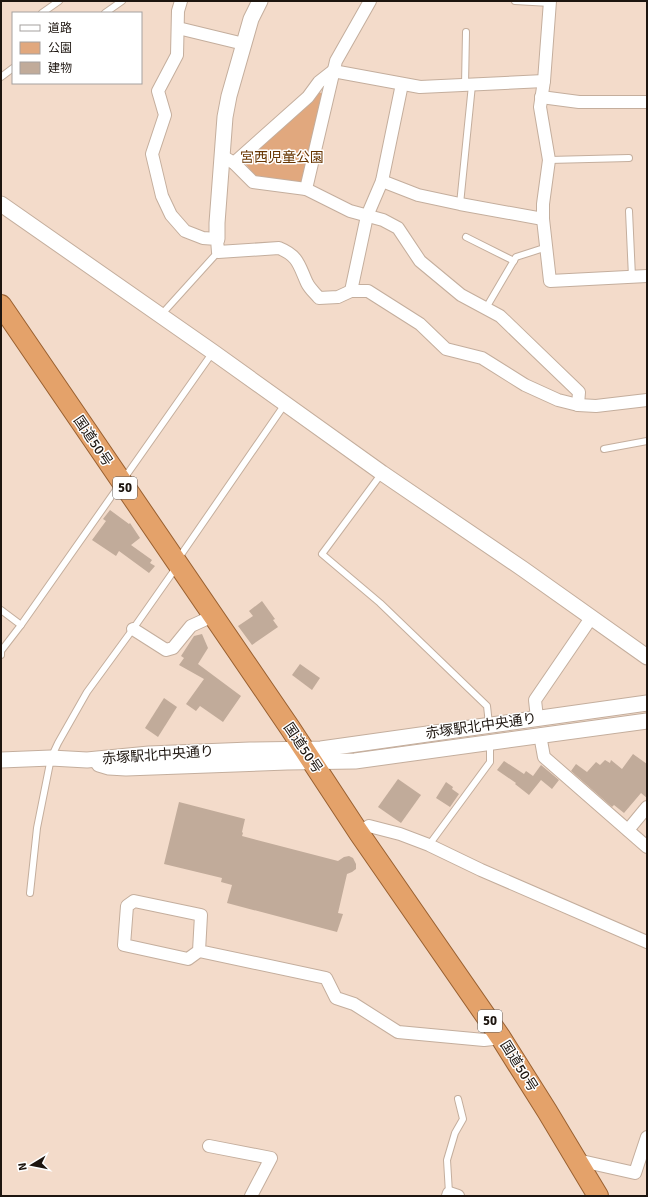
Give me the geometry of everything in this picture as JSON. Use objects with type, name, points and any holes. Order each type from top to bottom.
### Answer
[{"type":"highway","name":"国道50号","points":[[1,305],[359,833],[501,1038],[578,1160],[598,1196]]},
{"type":"street","points":[[181,1],[178,11],[177,55],[158,91],[165,115],[152,154],[162,196],[171,215],[186,231],[218,245],[279,248],[288,251],[297,259],[308,285],[319,298],[338,297],[351,291],[368,291],[420,324],[446,349],[482,358],[525,385],[558,400],[596,406],[647,400]]},
{"type":"street","points":[[218,245],[217,223],[228,159],[225,117],[229,96],[251,19],[260,1]]},
{"type":"street","points":[[306,189],[336,61],[370,1]]},
{"type":"street","points":[[550,2],[544,81],[540,107],[549,160],[543,204],[543,219],[550,281],[647,276]]},
{"type":"street","points":[[178,28],[244,44]]},
{"type":"street","points":[[228,159],[308,96],[319,82],[333,71],[420,87],[544,81]]},
{"type":"street","points":[[351,291],[367,216],[382,181],[402,84]]},
{"type":"street","points":[[541,97],[579,102],[647,102]]},
{"type":"street","points":[[228,159],[254,182],[306,189],[350,211],[383,220],[398,228],[420,261],[461,295],[500,316],[579,392],[578,404]]},
{"type":"street","points":[[382,181],[418,195],[543,219]]},
{"type":"street","points":[[1,204],[213,352],[382,473],[647,657]]},
{"type":"street","points":[[133,629],[166,650],[173,648],[191,626],[213,616]]},
{"type":"street","points":[[537,718],[535,700],[591,618]]},
{"type":"street","name":"赤塚駅北中央通り","points":[[308,756],[338,747],[489,724],[647,703]]},
{"type":"street","name":"赤塚駅北中央通り","points":[[1,760],[51,758],[87,760],[109,767],[126,768],[308,756],[355,761],[647,721]]},
{"type":"street","points":[[489,724],[490,742]]},
{"type":"street","points":[[540,736],[544,757],[647,847]]},
{"type":"street","points":[[628,830],[647,807]]},
{"type":"street","points":[[359,833],[369,826],[400,834],[429,845],[481,870],[647,942]]},
{"type":"street","points":[[134,901],[201,915],[199,950],[188,959],[124,945],[127,906],[134,901]]},
{"type":"street","points":[[199,950],[326,978],[336,998],[354,1004],[398,1032],[484,1040],[501,1038]]},
{"type":"street","points":[[578,1160],[635,1173],[647,1137]]},
{"type":"street","points":[[209,1146],[271,1158],[251,1196]]},
{"type":"lane","points":[[43,12],[59,1]]},
{"type":"lane","points":[[106,12],[122,1]]},
{"type":"lane","points":[[515,1],[550,2]]},
{"type":"lane","points":[[460,204],[468,85],[466,32]]},
{"type":"lane","points":[[1,77],[12,69]]},
{"type":"lane","points":[[549,160],[629,158]]},
{"type":"lane","points":[[629,211],[632,277]]},
{"type":"lane","points":[[466,236],[514,261]]},
{"type":"lane","points":[[160,316],[218,245]]},
{"type":"lane","points":[[486,308],[516,257],[547,247]]},
{"type":"lane","points":[[1,655],[1,651],[21,625],[213,352]]},
{"type":"lane","points":[[30,892],[37,828],[51,758],[58,742],[87,692],[173,572],[176,562],[285,404]]},
{"type":"lane","points":[[604,449],[647,441]]},
{"type":"lane","points":[[382,473],[322,554],[380,603],[487,706],[489,724]]},
{"type":"lane","points":[[1,610],[21,625]]},
{"type":"lane","points":[[429,845],[490,762],[490,742]]},
{"type":"lane","points":[[452,1195],[447,1160],[455,1133],[463,1119],[458,1099]]},
{"type":"green space","name":"宮西児童公園","points":[[316,91],[324,94],[301,185],[256,177],[243,161]]},
{"type":"building","points":[[110,510],[129,524],[130,523],[140,538],[131,545],[152,560],[150,563],[155,566],[149,573],[119,551],[116,556],[92,540],[106,521],[103,519]]},
{"type":"building","points":[[262,601],[275,619],[273,620],[278,627],[252,645],[238,626],[253,616],[249,611]]},
{"type":"building","points":[[202,634],[208,648],[198,664],[241,696],[223,722],[200,706],[196,711],[186,704],[204,679],[179,665],[184,658],[181,656],[194,636]]},
{"type":"building","points":[[300,664],[320,678],[312,690],[292,675]]},
{"type":"building","points":[[164,698],[177,707],[158,737],[145,728]]},
{"type":"building","points":[[633,754],[647,764],[647,798],[641,793],[624,813],[614,805],[612,807],[571,771],[576,764],[587,772],[596,762],[600,765],[605,760],[610,763],[611,760],[622,769]]},
{"type":"building","points":[[504,761],[524,774],[526,771],[533,776],[541,765],[559,780],[552,789],[541,780],[529,795],[515,784],[516,783],[497,770]]},
{"type":"building","points":[[398,779],[421,795],[401,823],[378,807]]},
{"type":"building","points":[[446,782],[459,794],[450,807],[436,798]]},
{"type":"building","points":[[179,802],[245,819],[242,836],[338,861],[349,856],[353,858],[356,864],[356,869],[347,874],[338,913],[343,914],[337,932],[227,903],[232,885],[221,882],[222,878],[164,864]]}]
